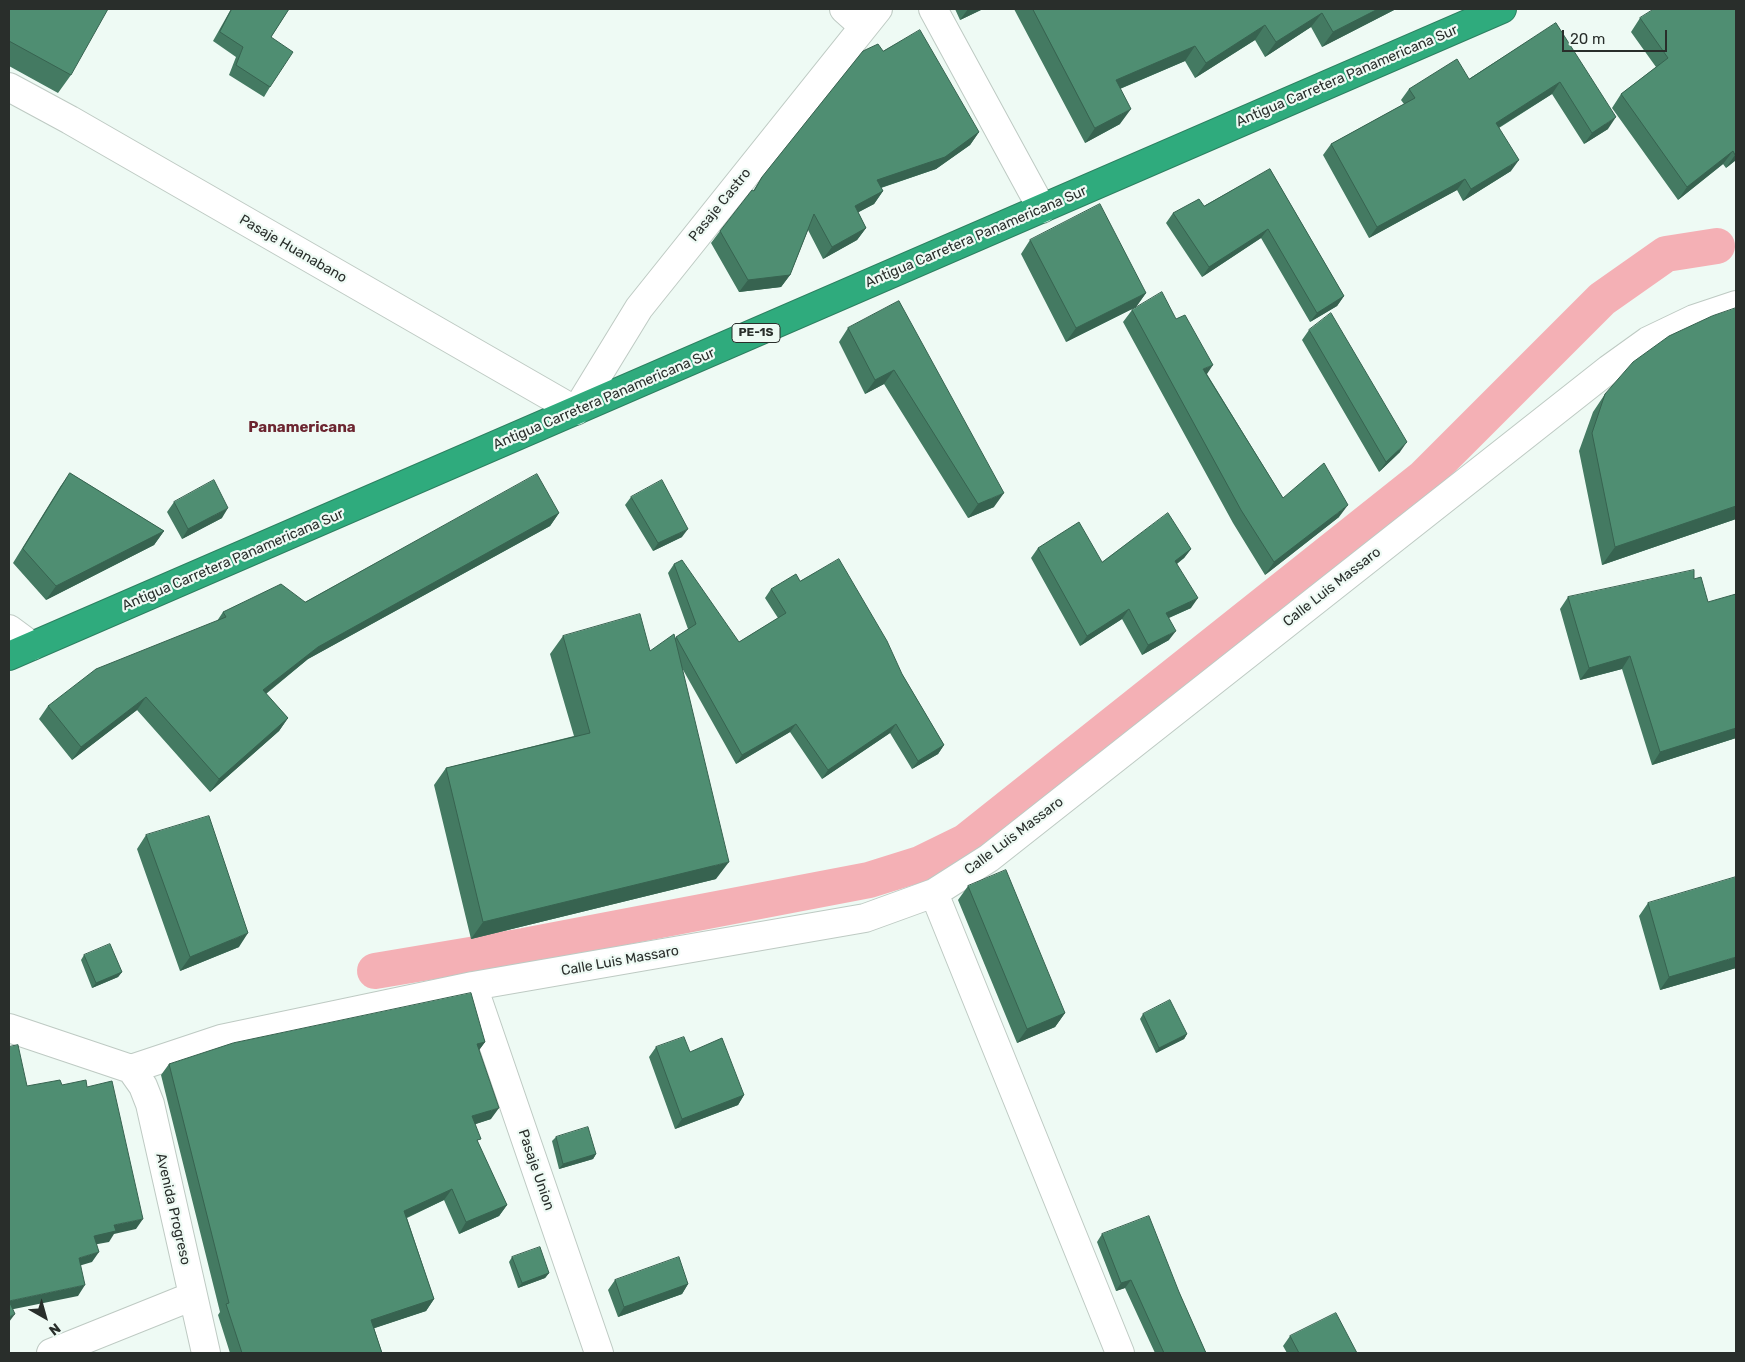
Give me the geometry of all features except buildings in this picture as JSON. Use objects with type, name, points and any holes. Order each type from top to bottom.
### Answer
[{"type":"highway","name":"Antigua Carretera Panamericana Sur","points":[[21,651],[1502,9]]},
{"type":"street","points":[[933,9],[1042,209]]},
{"type":"street","name":"Pasaje Castro","points":[[576,411],[638,308],[862,14]]},
{"type":"street","name":"Pasaje Huanabano","points":[[9,87],[70,120],[576,411]]},
{"type":"street","name":"Calle Luis Massaro","points":[[131,1069],[221,1039],[473,986],[865,918],[934,893],[989,858],[1609,369],[1648,341],[1694,319],[1736,305]]},
{"type":"street","points":[[9,629],[21,651]]},
{"type":"street","points":[[934,893],[1120,1353]]},
{"type":"street","name":"Pasaje Union","points":[[473,986],[599,1353]]},
{"type":"street","points":[[9,1028],[131,1069]]},
{"type":"street","name":"Avenida Progreso","points":[[131,1069],[143,1086],[150,1104],[193,1296],[203,1352]]},
{"type":"street","points":[[51,1353],[193,1296]]},
{"type":"waterway","points":[[375,971],[524,946],[869,880],[920,864],[965,842],[1424,477],[1602,299],[1666,254],[1717,246]]},
{"type":"district","name":"Panamericana","points":[[302,428]]}]
